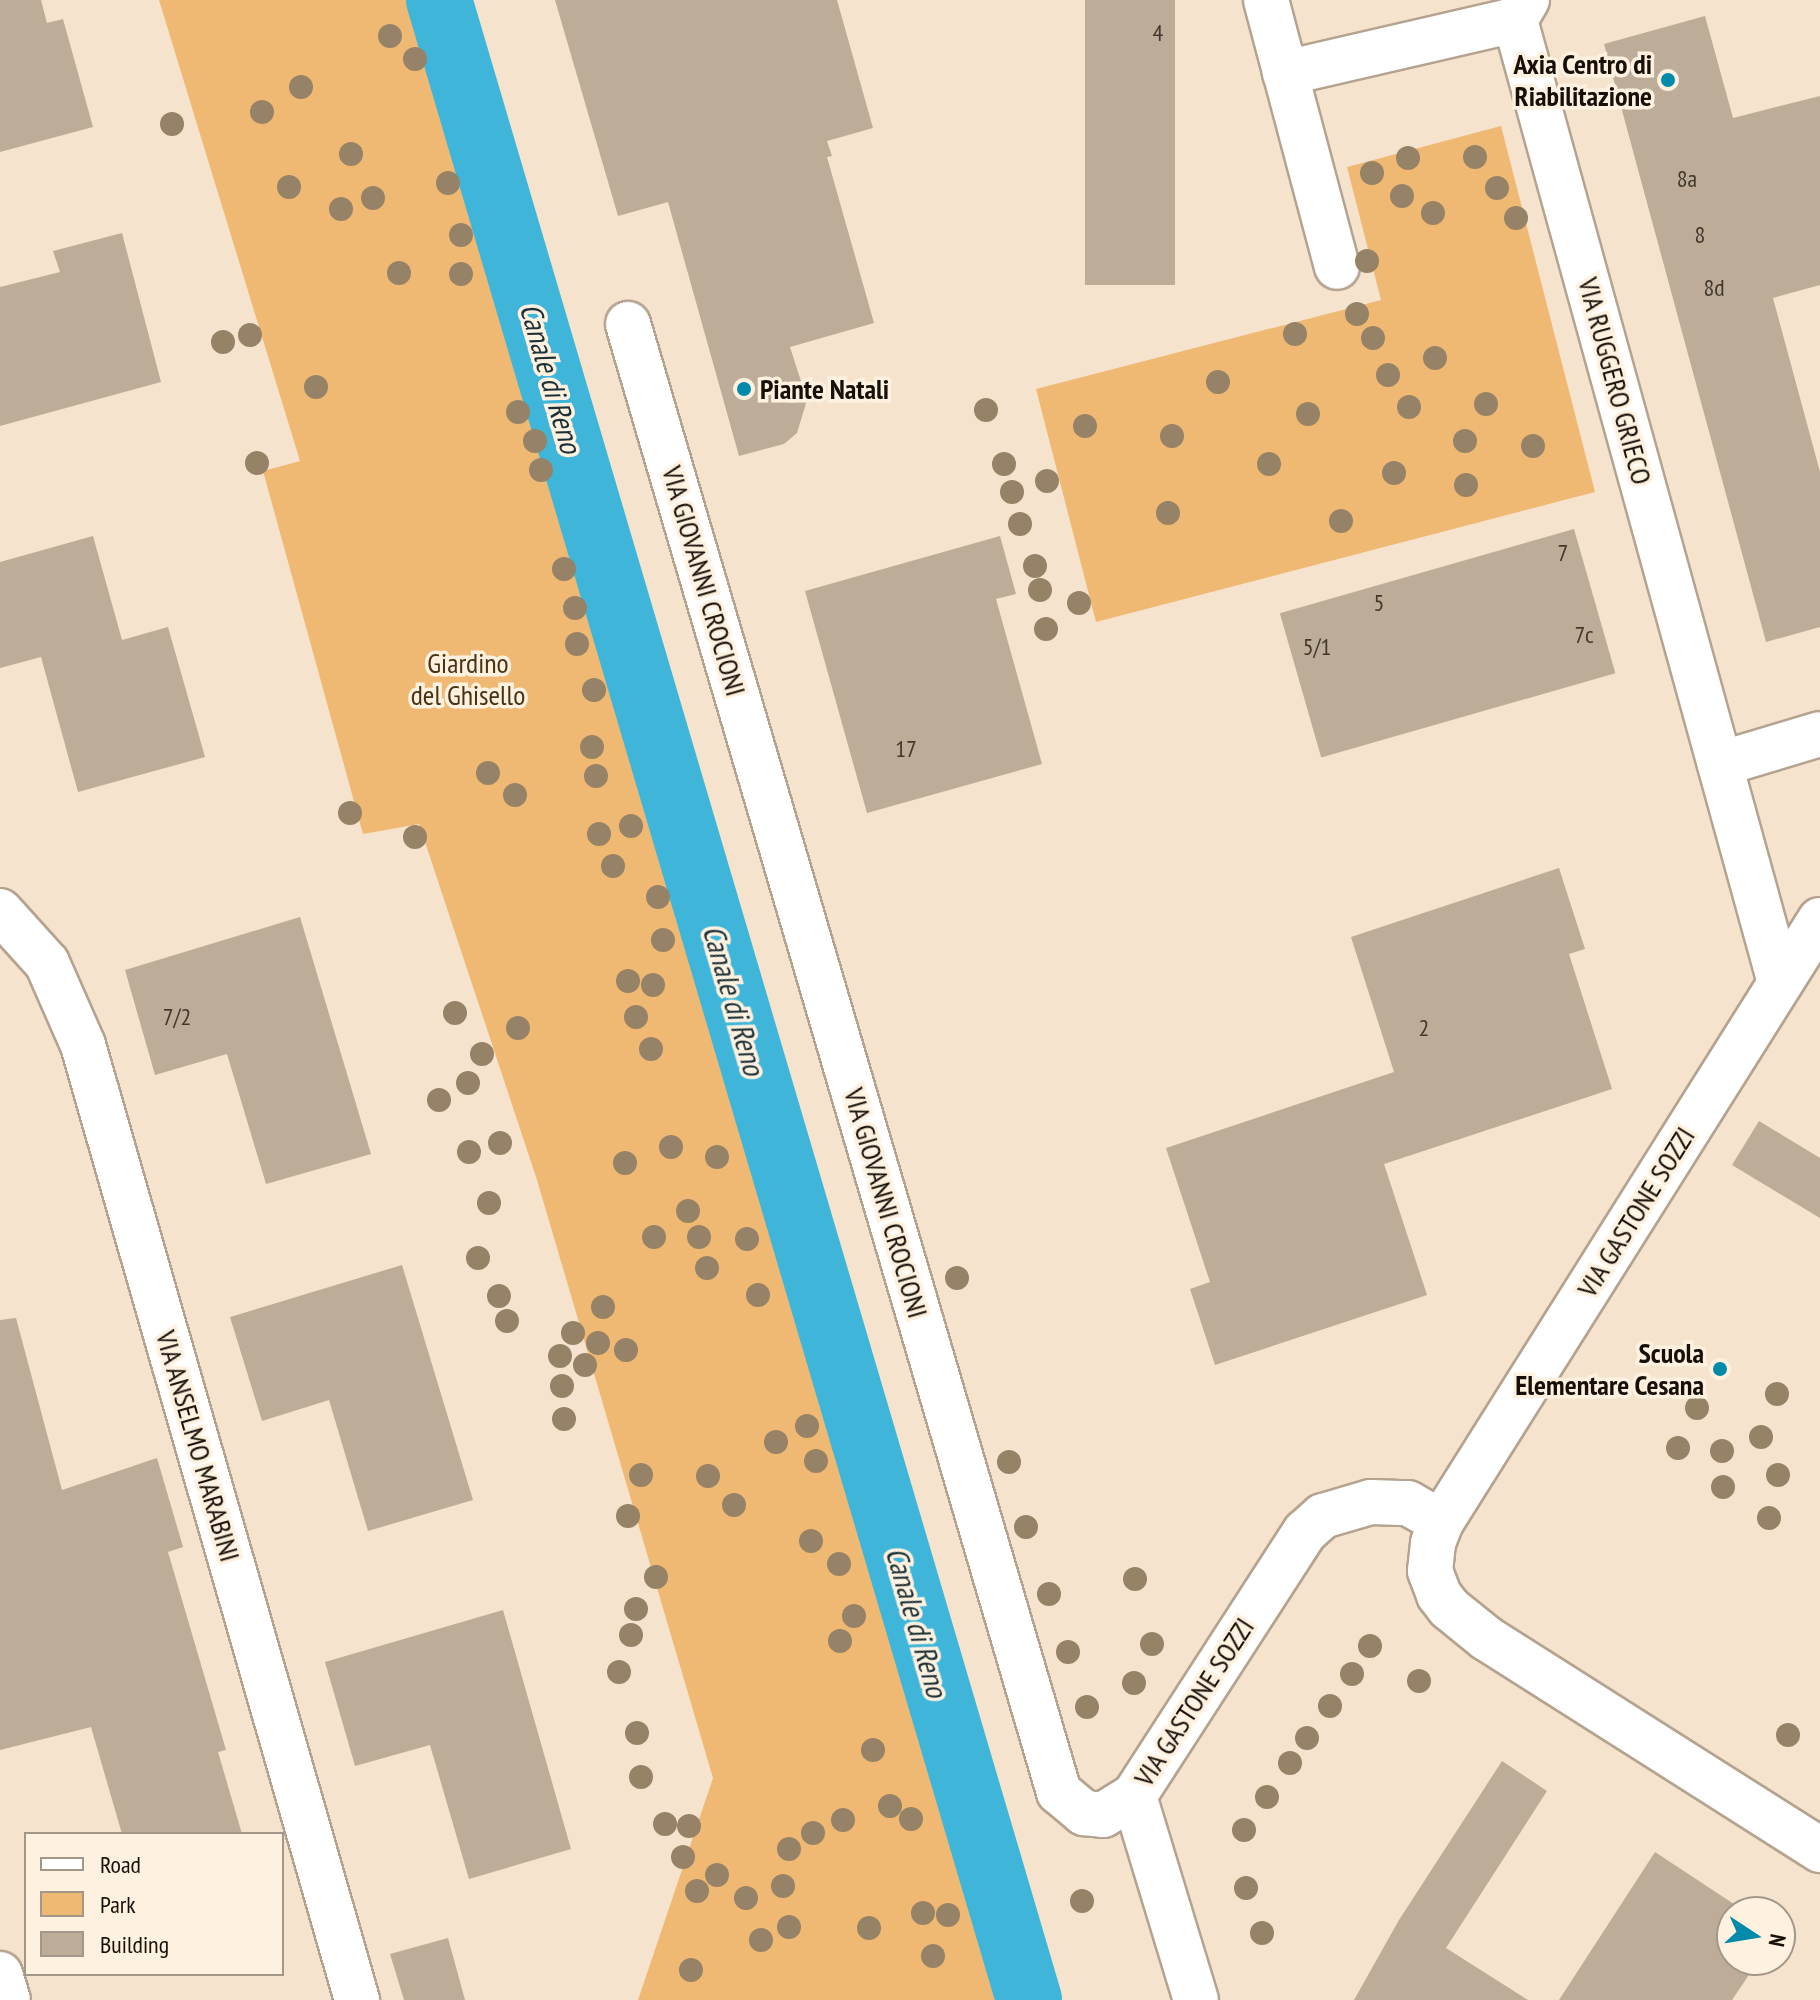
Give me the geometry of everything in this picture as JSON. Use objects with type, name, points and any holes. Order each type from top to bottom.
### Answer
[{"type":"street","points":[[1266,0],[1337,267]]},
{"type":"street","points":[[1285,73],[1521,10]]},
{"type":"street","name":"VIA RUGGERO GRIECO","points":[[1521,10],[1780,983]]},
{"type":"street","name":"VIA GIOVANNI CROCIONI","points":[[628,324],[1054,1777],[1067,1802],[1084,1813],[1103,1815],[1134,1796]]},
{"type":"street","points":[[1720,764],[1820,734]]},
{"type":"street","name":"VIA ANSELMO MARABINI","points":[[0,911],[47,963],[83,1045],[357,2000]]},
{"type":"street","name":"VIA GASTONE SOZZI","points":[[1820,920],[1441,1522],[1433,1543],[1430,1571],[1439,1595],[1462,1621],[1820,1850]]},
{"type":"street","name":"VIA GASTONE SOZZI","points":[[1134,1796],[1305,1532],[1323,1516],[1371,1502],[1408,1503],[1441,1522]]},
{"type":"street","points":[[1134,1796],[1196,2000]]},
{"type":"street","points":[[0,1974],[8,2000]]},
{"type":"green space","name":"Giardino del Ghisello","points":[[159,0],[412,0],[1013,2000],[638,2000],[713,1778],[537,1180],[419,824],[363,834],[263,471],[300,461]]},
{"type":"green space","points":[[1501,126],[1595,492],[1096,622],[1036,389],[1381,300],[1347,167]]},
{"type":"building","points":[[0,0],[41,0],[47,23],[63,19],[93,127],[0,152]]},
{"type":"building","points":[[555,0],[837,0],[873,128],[827,141],[832,156],[827,157],[874,323],[790,347],[807,400],[797,433],[784,444],[739,456],[668,202],[618,216]]},
{"type":"building","points":[[1085,0],[1175,0],[1175,285],[1085,285]]},
{"type":"building","points":[[1705,16],[1733,118],[1820,96],[1820,285],[1773,298],[1820,472],[1820,627],[1766,642],[1604,44]]},
{"type":"building","points":[[122,233],[161,382],[0,426],[0,287],[60,272],[53,251]]},
{"type":"building","points":[[1574,529],[1615,673],[1321,758],[1280,613]]},
{"type":"building","points":[[93,536],[122,640],[168,627],[205,757],[78,792],[41,657],[0,668],[0,562]]},
{"type":"building","points":[[1000,536],[1016,594],[996,599],[1042,764],[867,813],[805,591]]},
{"type":"building","points":[[1559,868],[1585,949],[1569,954],[1612,1089],[1384,1164],[1427,1295],[1215,1365],[1190,1289],[1210,1282],[1166,1148],[1394,1072],[1351,937]]},
{"type":"building","points":[[300,917],[371,1154],[266,1184],[227,1054],[155,1075],[125,970]]},
{"type":"building","points":[[1759,1121],[1820,1158],[1820,1218],[1732,1165]]},
{"type":"building","points":[[402,1265],[473,1500],[368,1531],[329,1400],[262,1421],[230,1317]]},
{"type":"building","points":[[16,1318],[62,1490],[157,1458],[183,1547],[168,1552],[226,1750],[218,1752],[241,1832],[121,1832],[91,1727],[0,1750],[0,1320]]},
{"type":"building","points":[[503,1610],[571,1849],[469,1879],[430,1745],[355,1766],[325,1662]]},
{"type":"building","points":[[1502,1761],[1547,1791],[1446,1948],[1528,2000],[1354,2000],[1399,1920]]},
{"type":"building","points":[[1655,1852],[1722,1896],[1716,1896],[1716,1976],[1748,1976],[1732,2000],[1559,2000]]},
{"type":"building","points":[[448,1938],[465,2000],[404,2000],[390,1954]]},
{"type":"waterway","name":"Canale di Reno","points":[[439,0],[1029,2000]]},
{"type":"place","name":"Axia Centro di Riabilitazione","points":[[1668,80]]},
{"type":"place","name":"Piante Natali","points":[[744,389]]},
{"type":"place","name":"Scuola Elementare Cesana","points":[[1720,1369]]}]
